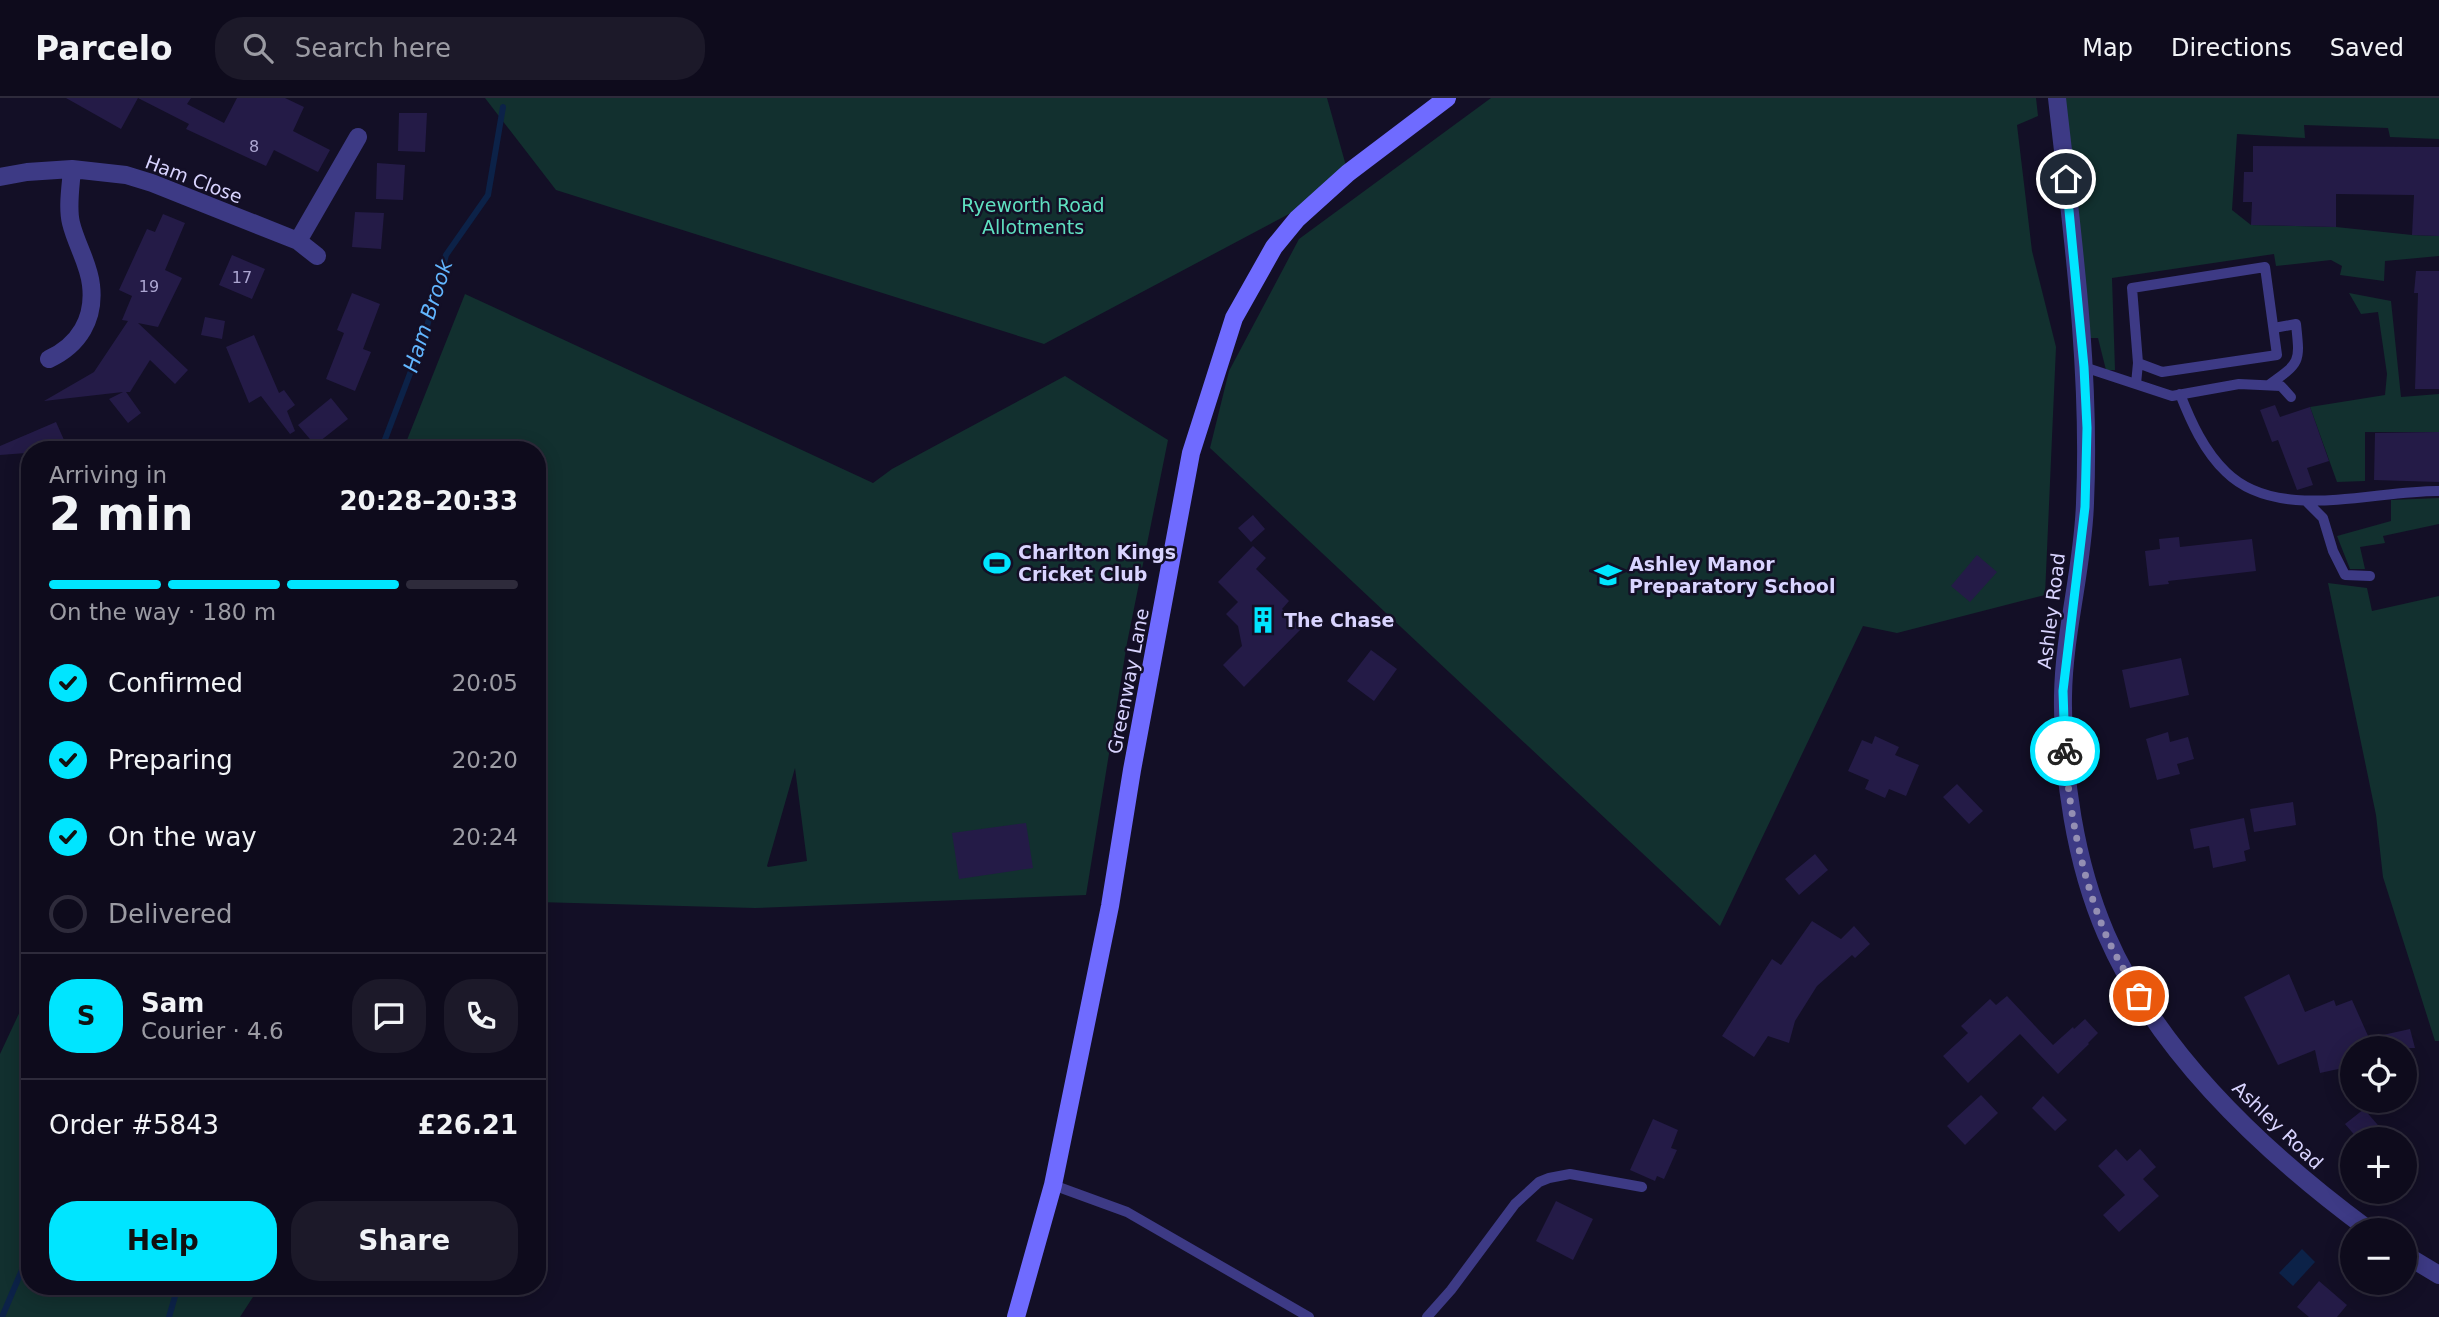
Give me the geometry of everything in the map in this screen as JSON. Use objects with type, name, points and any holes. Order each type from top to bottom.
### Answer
[{"type":"street","name":"Greenway Lane","points":[[1016,1317],[1053,1185],[1116,873],[1132,770],[1191,453],[1234,318],[1274,247],[1297,219],[1348,173],[1447,98]]},
{"type":"street","name":"Ashley Road","points":[[2057,98],[2084,367],[2087,428],[2085,507],[2066,657],[2063,724],[2075,825],[2096,909],[2107,936],[2139,996],[2196,1073],[2279,1158],[2355,1218]]},
{"type":"street","points":[[298,242],[358,137]]},
{"type":"street","points":[[49,359],[72,346],[90,313],[91,283],[70,220],[72,169]]},
{"type":"street","name":"Ham Close","points":[[0,177],[27,172],[99,170],[152,183],[298,242],[317,256]]},
{"type":"street","points":[[2417,1262],[2439,1275]]},
{"type":"lane","points":[[2136,384],[2138,363],[2132,288],[2265,267],[2277,355],[2162,372],[2138,363]]},
{"type":"lane","points":[[2270,384],[2294,366],[2299,354],[2296,324],[2274,328]]},
{"type":"lane","points":[[2084,367],[2172,396],[2239,384],[2270,384],[2281,386],[2291,397]]},
{"type":"lane","points":[[2180,394],[2199,436],[2226,473],[2260,493],[2306,501],[2419,490],[2439,491]]},
{"type":"lane","points":[[2306,501],[2323,518],[2333,551],[2345,575],[2370,576]]},
{"type":"lane","points":[[1427,1317],[1451,1290],[1515,1204],[1539,1182],[1570,1174],[1642,1187]]},
{"type":"lane","points":[[1053,1185],[1127,1212],[1308,1317]]},
{"type":"green space","name":"Ryeworth Road Allotments","points":[[485,98],[1327,98],[1348,173],[1323,196],[1044,344],[556,190]]},
{"type":"green space","name":"Ashley Manor Preparatory School","points":[[1491,98],[2036,98],[2038,116],[2017,125],[2032,251],[2056,347],[2045,595],[1897,633],[1863,626],[1720,926],[1210,448],[1229,371],[1299,239]]},
{"type":"green space","points":[[2059,98],[2439,98],[2439,139],[2390,137],[2388,128],[2304,125],[2305,138],[2237,134],[2232,210],[2251,225],[2336,227],[2439,236],[2439,256],[2385,261],[2384,281],[2340,275],[2342,266],[2331,260],[2276,266],[2274,254],[2112,278],[2115,370],[2106,370],[2098,338],[2085,338]]},
{"type":"green space","points":[[2349,293],[2391,301],[2401,397],[2439,394],[2439,432],[2365,432],[2365,481],[2337,482],[2310,407],[2385,395],[2387,374],[2378,312],[2361,314]]},
{"type":"green space","points":[[465,294],[873,483],[892,469],[1065,376],[1168,440],[1127,643],[1086,895],[755,908],[546,902],[546,441],[407,441]],"holes":[[[795,768],[807,861],[767,866]]]},
{"type":"green space","points":[[2439,498],[2439,524],[2383,536],[2385,543],[2360,547],[2365,569],[2350,569],[2337,536],[2391,521],[2391,500]]},
{"type":"green space","points":[[2328,583],[2367,588],[2372,611],[2439,596],[2439,1041],[2435,1041],[2383,877],[2376,815]]},
{"type":"green space","points":[[21,1009],[21,1295],[254,1295],[240,1317],[0,1317],[0,1054]]},
{"type":"water","points":[[2302,1249],[2315,1262],[2293,1286],[2279,1273]]},
{"type":"building","points":[[66,98],[138,98],[121,129]]},
{"type":"building","points":[[138,98],[191,98],[187,104],[224,123],[237,98],[285,98],[304,107],[293,131],[330,150],[318,172],[274,150],[266,166],[186,129],[189,124]]},
{"type":"building","points":[[399,113],[427,113],[425,152],[398,151]]},
{"type":"building","points":[[2253,146],[2439,147],[2439,236],[2412,235],[2414,195],[2336,194],[2336,227],[2251,225],[2252,202],[2243,202],[2244,172],[2253,172]]},
{"type":"building","points":[[377,163],[405,165],[403,200],[376,199]]},
{"type":"building","points":[[355,212],[384,213],[381,249],[352,247]]},
{"type":"building","points":[[163,214],[185,223],[165,270],[182,278],[158,327],[138,323],[188,370],[175,384],[150,360],[130,392],[126,392],[141,413],[128,423],[109,399],[123,392],[44,401],[94,372],[128,321],[122,320],[132,296],[119,290],[147,229],[155,232]]},
{"type":"building","points":[[232,255],[265,269],[252,299],[219,285]]},
{"type":"building","points":[[2416,271],[2439,271],[2439,389],[2415,389],[2418,293],[2414,293]]},
{"type":"building","points":[[352,293],[380,304],[363,349],[371,352],[355,391],[326,379],[344,333],[337,330]]},
{"type":"building","points":[[205,317],[225,321],[222,339],[201,335]]},
{"type":"building","points":[[254,335],[279,393],[284,390],[295,405],[287,411],[295,431],[290,434],[261,396],[249,403],[226,347]]},
{"type":"building","points":[[331,398],[348,419],[320,441],[312,441],[298,425]]},
{"type":"building","points":[[2275,405],[2280,417],[2310,407],[2329,461],[2307,468],[2313,485],[2297,490],[2278,440],[2272,442],[2260,410]]},
{"type":"building","points":[[56,422],[64,440],[21,441],[21,453],[0,455],[0,446]]},
{"type":"building","points":[[2439,432],[2439,482],[2374,480],[2375,433]]},
{"type":"building","points":[[1253,515],[1265,529],[1251,542],[1238,528]]},
{"type":"building","points":[[2179,537],[2180,547],[2252,539],[2256,571],[2168,581],[2169,584],[2149,586],[2145,551],[2160,549],[2159,539]]},
{"type":"building","name":"The Chase","points":[[1253,546],[1266,558],[1256,569],[1289,601],[1282,609],[1302,628],[1244,687],[1223,665],[1242,646],[1238,626],[1226,614],[1238,602],[1218,582]]},
{"type":"building","points":[[1977,555],[1997,572],[1970,602],[1951,586]]},
{"type":"building","points":[[1371,650],[1397,669],[1374,701],[1347,681]]},
{"type":"building","points":[[2181,658],[2189,695],[2130,708],[2122,670]]},
{"type":"building","points":[[2168,732],[2170,742],[2188,737],[2194,759],[2177,764],[2180,774],[2157,780],[2146,739]]},
{"type":"building","points":[[1875,736],[1899,747],[1895,755],[1919,765],[1906,796],[1889,789],[1885,798],[1865,789],[1869,780],[1848,771],[1862,740],[1872,744]]},
{"type":"building","points":[[1957,784],[1983,811],[1969,824],[1943,797]]},
{"type":"building","points":[[2293,802],[2296,825],[2254,832],[2250,809]]},
{"type":"building","points":[[2244,818],[2250,849],[2244,851],[2246,861],[2213,868],[2209,846],[2194,849],[2190,829]]},
{"type":"building","points":[[1026,823],[1033,868],[959,879],[952,833]]},
{"type":"building","points":[[1815,854],[1828,870],[1799,895],[1785,879]]},
{"type":"building","points":[[1812,921],[1841,939],[1854,926],[1870,944],[1855,958],[1852,955],[1817,986],[1795,1021],[1789,1043],[1768,1036],[1754,1057],[1722,1036],[1772,959],[1781,965]]},
{"type":"building","points":[[2289,974],[2305,1012],[2334,1000],[2336,1006],[2352,1000],[2368,1036],[2340,1036],[2340,1069],[2320,1073],[2315,1050],[2278,1065],[2244,997]]},
{"type":"building","points":[[2007,996],[2053,1045],[2085,1019],[2098,1033],[2058,1074],[2020,1034],[1968,1083],[1943,1056],[1968,1033],[1961,1026],[1990,999],[1996,1005]]},
{"type":"building","points":[[2410,1029],[2412,1036],[2378,1036]]},
{"type":"building","points":[[1981,1095],[1998,1113],[1965,1145],[1947,1126]]},
{"type":"building","points":[[2043,1096],[2067,1120],[2055,1131],[2032,1108]]},
{"type":"building","points":[[2359,1113],[2367,1113],[2380,1127],[2348,1127],[2345,1124]]},
{"type":"building","points":[[1653,1119],[1678,1130],[1671,1148],[1677,1150],[1664,1179],[1657,1176],[1655,1181],[1630,1170]]},
{"type":"building","points":[[2116,1149],[2127,1161],[2140,1149],[2156,1167],[2143,1179],[2159,1196],[2119,1232],[2103,1215],[2125,1195],[2098,1166]]},
{"type":"building","points":[[1556,1201],[1593,1219],[1573,1260],[1536,1241]]},
{"type":"building","points":[[2319,1281],[2347,1305],[2337,1317],[2309,1317],[2297,1307]]},
{"type":"waterway","name":"Ham Brook","points":[[384,441],[425,334],[446,255],[488,195],[503,107]]},
{"type":"waterway","name":"Ham Brook","points":[[2,1317],[21,1272]]},
{"type":"waterway","name":"Ham Brook","points":[[169,1317],[175,1295]]},
{"type":"way so far","points":[[2065,751],[2075,825],[2096,909],[2114,951],[2139,996]]},
{"type":"place","name":"Charlton Kings Cricket Club","points":[[997,563]]},
{"type":"place","name":"Ashley Manor Preparatory School","points":[[1608,575]]},
{"type":"place","name":"The Chase","points":[[1263,620]]},
{"type":"route","points":[[2065,751],[2063,691],[2085,507],[2087,428],[2084,367],[2066,179]]}]
